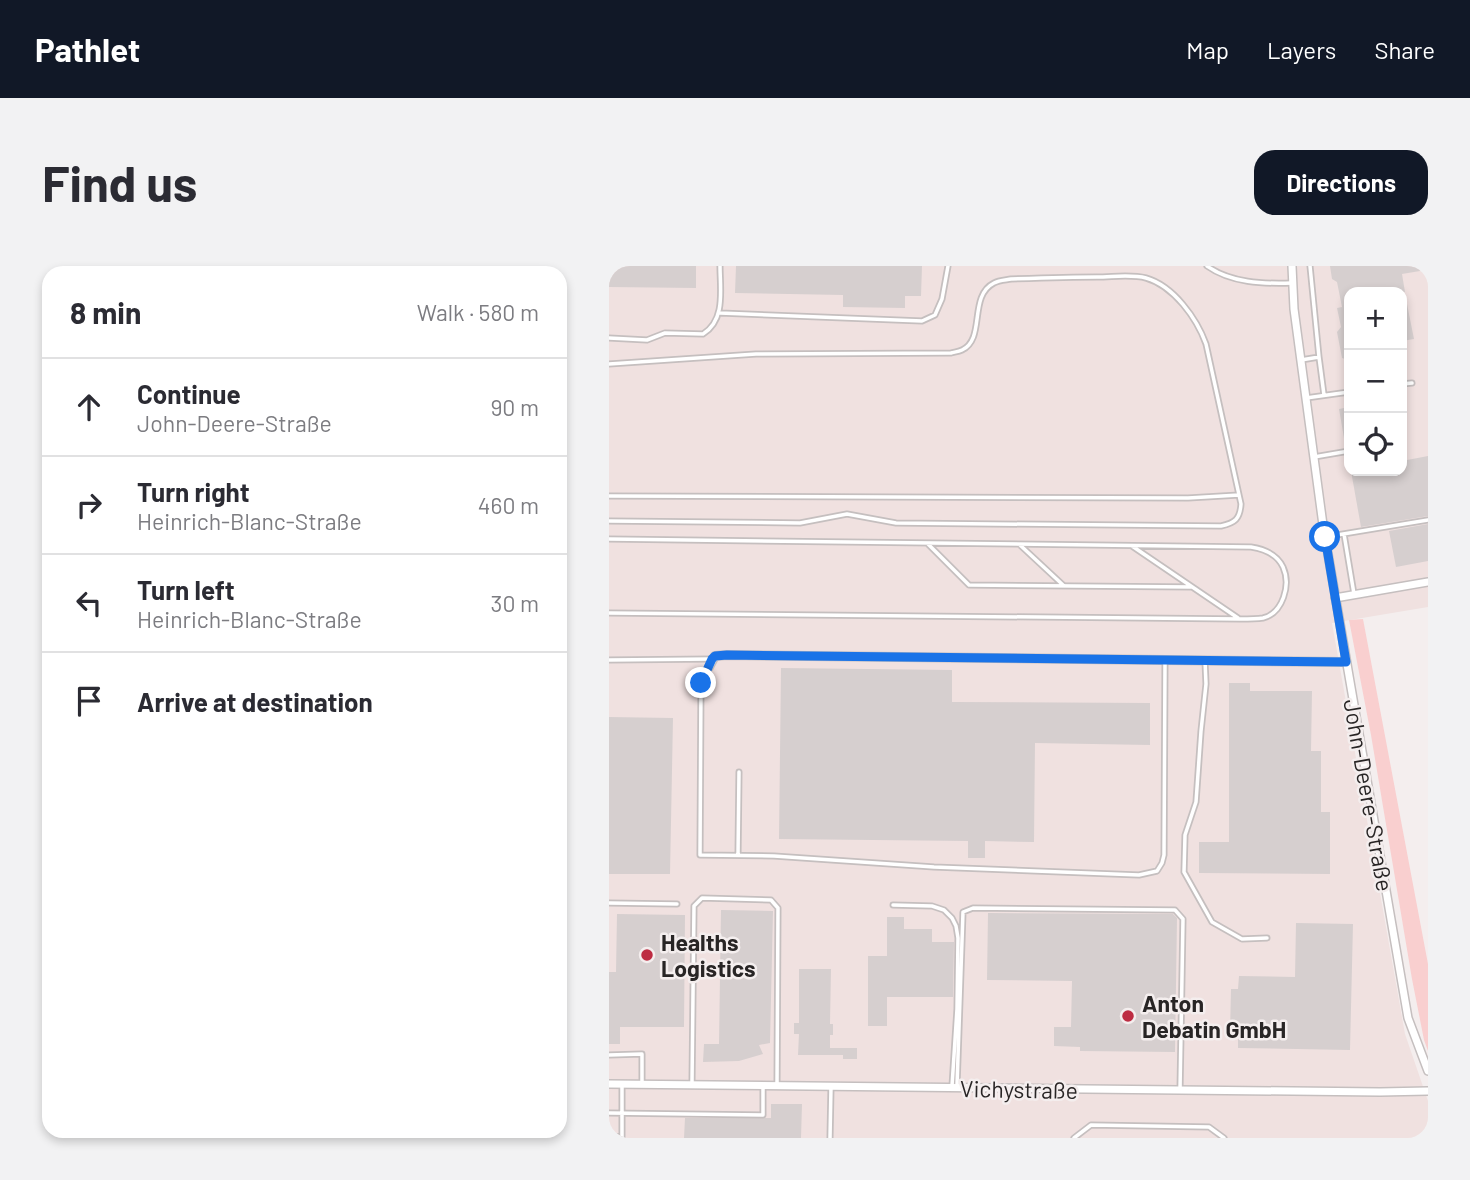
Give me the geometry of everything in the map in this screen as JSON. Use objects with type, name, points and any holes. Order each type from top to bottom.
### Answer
[{"type":"street","name":"John-Deere-Straße","points":[[1292,266],[1301,360],[1335,598],[1408,1018],[1428,1071]]},
{"type":"street","points":[[1335,598],[1428,582]]},
{"type":"street","points":[[711,663],[715,656],[727,655],[1346,662]]},
{"type":"street","name":"Vichystraße","points":[[609,1084],[1380,1093],[1428,1091]]},
{"type":"lane","points":[[609,338],[647,340],[665,333],[708,332],[720,313],[720,266]]},
{"type":"lane","points":[[720,313],[922,321],[935,315],[942,299],[948,266]]},
{"type":"lane","points":[[1207,266],[1216,272],[1254,283],[1292,283]]},
{"type":"lane","points":[[1310,266],[1324,395]]},
{"type":"lane","points":[[609,364],[756,354],[951,353],[964,350],[973,340],[980,302],[985,290],[995,282],[1011,279],[1123,276],[1147,278],[1178,298],[1199,326],[1206,344],[1241,505],[1241,512],[1231,524],[1221,526],[896,523],[848,514],[800,523],[609,521]]},
{"type":"lane","points":[[1301,360],[1319,357]]},
{"type":"lane","points":[[1407,384],[1412,383]]},
{"type":"lane","points":[[1306,398],[1344,393]]},
{"type":"lane","points":[[1314,457],[1344,452]]},
{"type":"lane","points":[[609,496],[1188,498],[1239,495]]},
{"type":"lane","points":[[1325,537],[1428,520]]},
{"type":"lane","points":[[1344,534],[1354,594]]},
{"type":"lane","points":[[609,539],[1251,547],[1264,549],[1275,556],[1283,566],[1286,579],[1284,600],[1265,618],[609,612]]},
{"type":"lane","points":[[927,543],[969,585],[1192,587]]},
{"type":"lane","points":[[1018,544],[1065,586]]},
{"type":"lane","points":[[1130,545],[1240,619]]},
{"type":"lane","points":[[609,660],[711,663],[701,683],[700,855],[774,856],[934,867],[1139,875],[1157,871],[1164,855],[1165,661]]},
{"type":"lane","points":[[1205,661],[1206,684],[1196,802],[1185,835],[1184,872],[1212,922],[1242,939],[1267,938]]},
{"type":"lane","points":[[738,855],[739,772]]},
{"type":"lane","points":[[691,1085],[694,906],[702,898],[771,900],[778,908],[778,1086]]},
{"type":"lane","points":[[609,903],[677,904]]},
{"type":"lane","points":[[893,905],[932,906],[944,910],[956,926],[955,1088]]},
{"type":"lane","points":[[955,1088],[963,912],[973,908],[1175,910],[1183,919],[1180,1090]]},
{"type":"lane","points":[[609,1055],[642,1054],[642,1085]]},
{"type":"lane","points":[[609,1136],[622,1137],[622,1084]]},
{"type":"lane","points":[[609,1113],[763,1115],[763,1086]]},
{"type":"lane","points":[[830,1138],[831,1087]]},
{"type":"lane","points":[[1074,1138],[1091,1125],[1209,1127],[1224,1138]]},
{"type":"shaded area","points":[[609,266],[1428,266],[1428,607],[1332,623],[1405,1034],[1428,1101],[1428,1138],[609,1138]]},
{"type":"shaded area","points":[[1363,619],[1428,964],[1428,1051],[1412,979],[1349,620]]},
{"type":"building","points":[[609,266],[696,266],[696,288],[609,287]]},
{"type":"building","points":[[736,266],[922,266],[921,296],[905,296],[905,308],[843,307],[843,295],[735,293]]},
{"type":"building","points":[[1330,266],[1425,266],[1426,270],[1402,274],[1404,287],[1344,287],[1344,359],[1337,332],[1341,327],[1337,308],[1342,307],[1337,282],[1332,279]]},
{"type":"building","points":[[1407,304],[1414,339],[1407,340]]},
{"type":"building","points":[[1344,408],[1344,438],[1339,409]]},
{"type":"building","points":[[1428,456],[1428,516],[1361,527],[1352,476],[1407,476],[1407,460]]},
{"type":"building","points":[[1428,524],[1428,561],[1396,567],[1389,531]]},
{"type":"building","points":[[781,668],[952,670],[952,702],[1150,703],[1150,745],[1035,743],[1034,842],[985,841],[985,858],[968,858],[968,841],[779,839]]},
{"type":"building","points":[[1229,683],[1250,683],[1250,691],[1312,691],[1311,751],[1321,751],[1321,812],[1330,812],[1330,874],[1199,873],[1199,842],[1229,842]]},
{"type":"building","points":[[609,717],[673,718],[670,874],[609,874]]},
{"type":"building","points":[[721,910],[773,911],[770,1043],[759,1045],[763,1054],[739,1061],[703,1062],[704,1044],[719,1044]]},
{"type":"building","name":"Anton Debatin GmbH","points":[[988,913],[1173,914],[1177,918],[1175,1052],[1080,1051],[1080,1047],[1054,1046],[1054,1027],[1071,1027],[1072,981],[987,980]]},
{"type":"building","points":[[617,914],[685,915],[684,1027],[620,1027],[620,1044],[609,1044],[609,972],[616,972]]},
{"type":"building","points":[[887,917],[904,917],[904,929],[932,929],[932,942],[954,942],[953,997],[887,997],[887,1026],[868,1026],[868,956],[887,956]]},
{"type":"building","points":[[1296,923],[1353,924],[1350,1050],[1238,1048],[1238,1033],[1230,1033],[1231,989],[1238,989],[1239,976],[1295,977]]},
{"type":"building","points":[[799,969],[831,969],[830,1024],[833,1024],[833,1035],[830,1035],[830,1048],[857,1048],[857,1059],[843,1059],[843,1055],[798,1055],[799,1034],[794,1034],[794,1023],[799,1023]]},
{"type":"building","points":[[771,1104],[802,1104],[801,1138],[684,1138],[685,1118],[771,1118]]},
{"type":"place","name":"Healths Logistics","points":[[647,955]]},
{"type":"place","name":"Anton Debatin GmbH","points":[[1128,1016]]},
{"type":"route","points":[[701,683],[712,659],[715,656],[727,655],[1346,662],[1325,537]]}]
